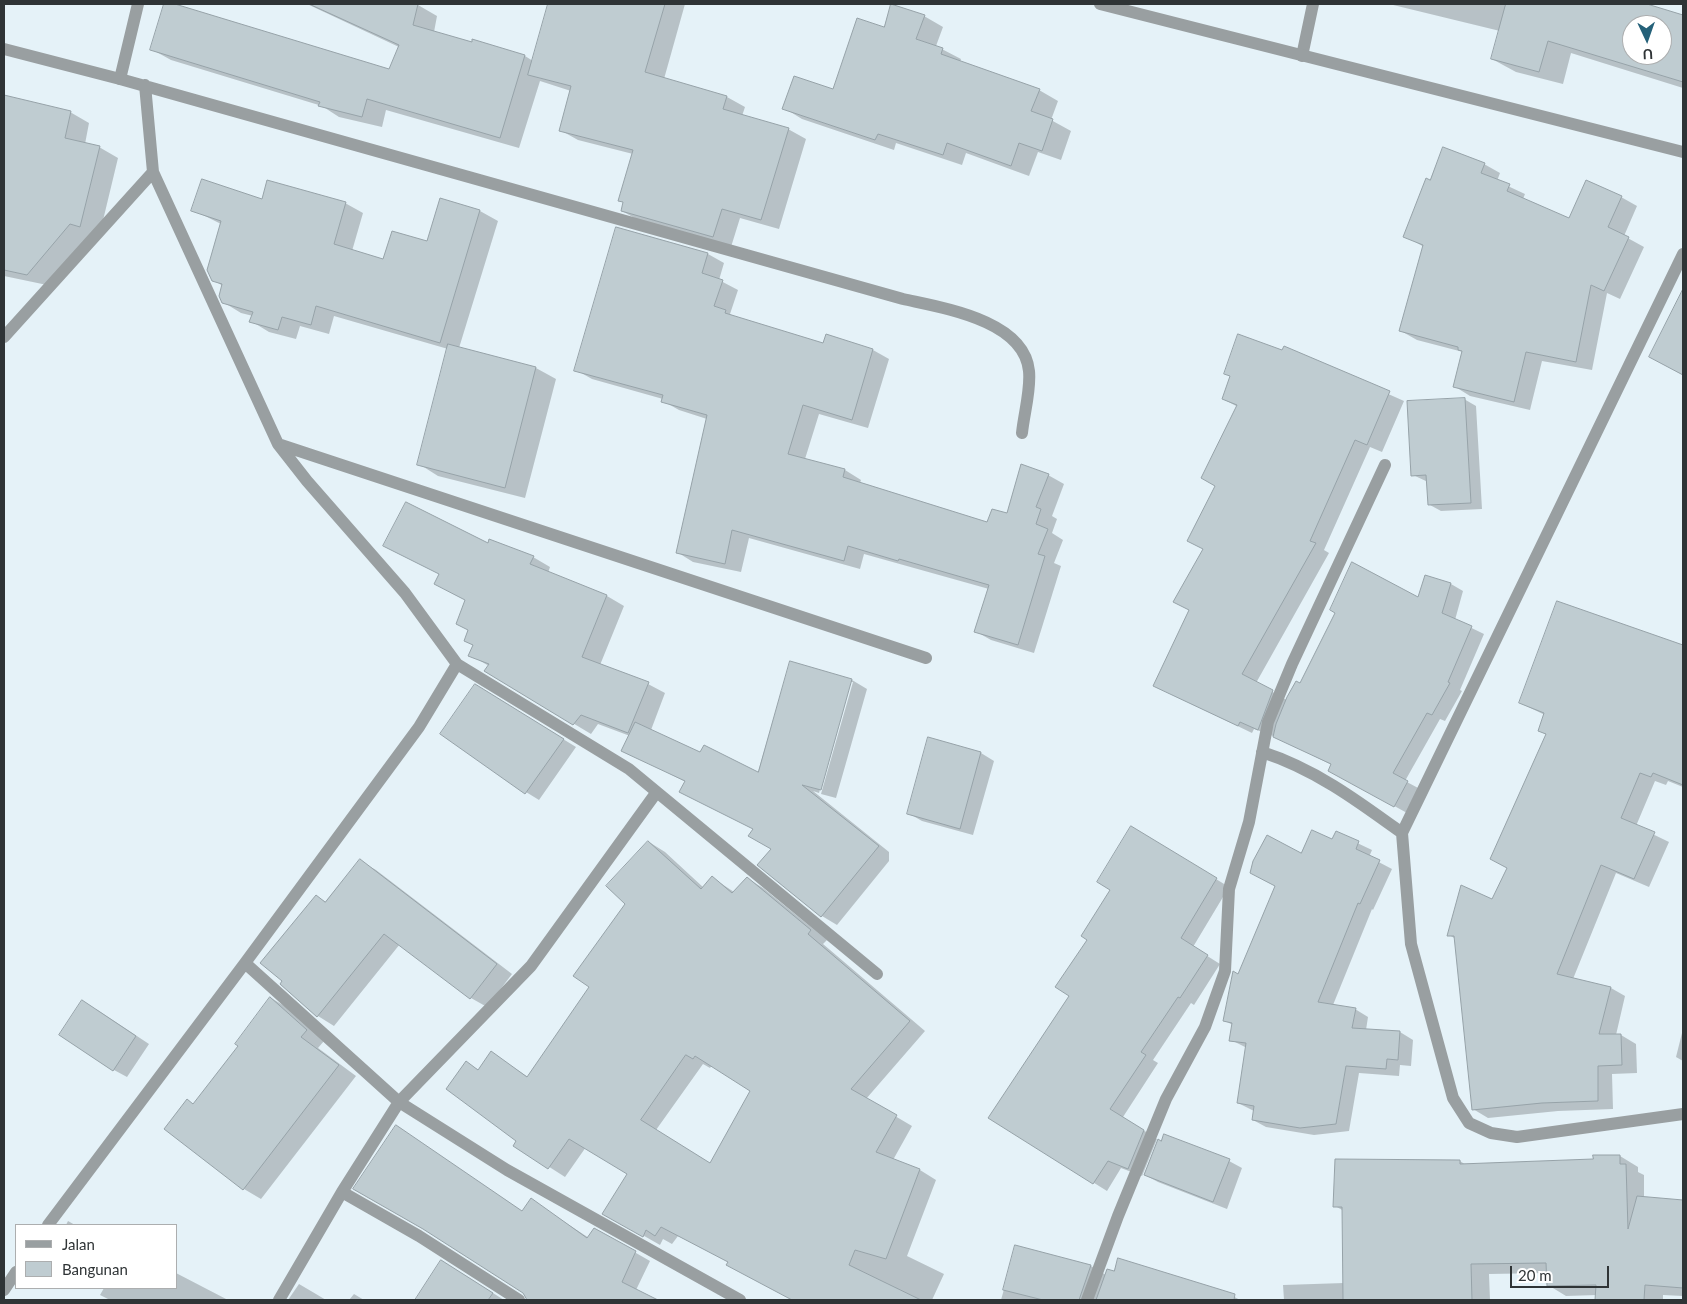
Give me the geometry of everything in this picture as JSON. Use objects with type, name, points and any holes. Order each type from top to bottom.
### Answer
[{"type":"street","points":[[120,79],[138,4]]},
{"type":"street","points":[[1100,4],[1683,152]]},
{"type":"street","points":[[1302,56],[1313,4]]},
{"type":"street","points":[[4,49],[145,85],[903,299],[968,314],[1017,343],[1026,356],[1029,372],[1022,432]]},
{"type":"street","points":[[145,85],[153,172],[278,444],[307,482],[405,594],[457,664],[629,769],[877,974]]},
{"type":"street","points":[[4,337],[153,172]]},
{"type":"street","points":[[1683,254],[1402,834],[1411,944],[1453,1098],[1469,1123],[1492,1132],[1517,1137],[1683,1114]]},
{"type":"street","points":[[278,444],[926,658]]},
{"type":"street","points":[[1087,1300],[1118,1216],[1166,1099],[1205,1027],[1225,971],[1229,889],[1249,822],[1268,722],[1292,664],[1386,466]]},
{"type":"street","points":[[49,1224],[419,727],[457,664]]},
{"type":"street","points":[[1262,752],[1289,761],[1344,791],[1402,834]]},
{"type":"street","points":[[279,1300],[342,1192],[399,1102],[531,966],[656,793]]},
{"type":"street","points":[[245,963],[399,1102],[507,1170],[740,1300]]},
{"type":"street","points":[[342,1192],[419,1236],[519,1300]]},
{"type":"street","points":[[4,1290],[15,1274]]},
{"type":"building","points":[[164,4],[175,4],[389,69],[399,45],[309,4],[418,4],[413,25],[472,42],[472,39],[525,55],[500,138],[367,99],[362,117],[318,106],[320,102],[150,50]]},
{"type":"building","points":[[548,4],[665,4],[645,72],[727,96],[723,109],[789,128],[761,220],[722,209],[713,237],[621,211],[623,202],[618,201],[633,150],[559,131],[571,86],[528,75]]},
{"type":"building","points":[[891,4],[925,15],[916,39],[943,48],[941,54],[1040,89],[1031,111],[1053,119],[1042,151],[1019,143],[1011,166],[947,143],[943,155],[878,134],[875,140],[782,109],[794,76],[833,89],[857,18],[884,27]]},
{"type":"building","points":[[1506,4],[1647,4],[1683,15],[1683,82],[1627,65],[1672,65],[1672,15],[1622,15],[1622,63],[1548,41],[1539,72],[1491,59]]},
{"type":"building","points":[[4,95],[71,111],[65,138],[100,146],[80,227],[70,224],[27,275],[4,270]]},
{"type":"building","points":[[1443,147],[1485,163],[1481,173],[1510,184],[1507,191],[1569,218],[1586,180],[1622,196],[1608,227],[1629,237],[1604,291],[1591,285],[1576,362],[1526,352],[1514,402],[1453,387],[1462,351],[1458,350],[1458,347],[1399,331],[1423,245],[1403,237],[1426,178],[1430,180]]},
{"type":"building","points":[[202,179],[262,199],[267,180],[346,202],[334,244],[383,259],[392,231],[427,241],[440,198],[480,210],[440,343],[316,306],[311,325],[282,317],[278,330],[249,322],[253,312],[222,303],[219,296],[222,284],[212,281],[207,270],[221,221],[191,211]]},
{"type":"building","points":[[616,227],[708,253],[702,273],[723,280],[714,306],[726,310],[725,313],[823,343],[826,334],[873,349],[852,420],[803,405],[788,454],[845,469],[843,477],[987,522],[992,509],[1007,513],[1021,464],[1049,474],[1036,507],[1041,509],[1036,524],[1048,529],[1038,554],[1045,556],[1018,645],[974,632],[989,585],[899,559],[898,561],[848,546],[844,561],[732,530],[725,564],[676,553],[707,415],[661,402],[663,395],[574,371]]},
{"type":"building","points":[[1683,289],[1683,375],[1649,357]]},
{"type":"building","points":[[1238,334],[1282,350],[1284,346],[1390,391],[1367,445],[1355,440],[1310,541],[1316,543],[1242,674],[1273,690],[1258,730],[1240,722],[1238,726],[1153,686],[1189,610],[1173,602],[1203,549],[1187,541],[1215,486],[1201,478],[1237,405],[1222,399],[1230,376],[1224,374]]},
{"type":"building","points":[[448,344],[536,367],[505,488],[417,465]]},
{"type":"building","points":[[1465,398],[1471,503],[1428,505],[1426,475],[1411,476],[1407,401]]},
{"type":"building","points":[[406,502],[488,543],[489,539],[534,556],[530,564],[607,595],[582,657],[649,682],[628,733],[581,715],[573,725],[484,671],[489,664],[468,656],[473,645],[464,641],[468,630],[456,624],[465,600],[434,584],[439,574],[383,546]]},
{"type":"building","points":[[1352,562],[1418,597],[1425,575],[1451,583],[1442,613],[1472,626],[1448,682],[1450,683],[1432,715],[1427,713],[1393,773],[1408,781],[1394,807],[1328,771],[1331,764],[1273,737],[1287,697],[1296,681],[1300,683],[1335,613],[1330,610]]},
{"type":"building","points":[[1557,601],[1683,645],[1683,785],[1653,773],[1651,777],[1640,773],[1621,818],[1655,832],[1634,879],[1601,865],[1557,974],[1611,987],[1599,1034],[1621,1034],[1622,1065],[1598,1066],[1598,1101],[1542,1103],[1472,1110],[1454,936],[1447,936],[1461,885],[1492,899],[1507,868],[1490,859],[1546,734],[1538,731],[1544,713],[1519,703]]},
{"type":"building","points":[[790,661],[852,679],[821,790],[802,785],[879,846],[821,917],[757,865],[771,849],[748,836],[753,829],[679,792],[685,781],[621,751],[635,722],[700,752],[704,745],[758,772]]},
{"type":"building","points":[[475,684],[564,739],[525,794],[440,734]]},
{"type":"building","points":[[928,737],[981,752],[960,829],[907,814]]},
{"type":"building","points":[[1131,826],[1217,878],[1181,938],[1208,955],[1141,1052],[1146,1055],[1110,1109],[1144,1130],[1128,1169],[1108,1161],[1093,1184],[988,1118],[1069,996],[1055,987],[1087,940],[1081,936],[1110,890],[1097,882]]},
{"type":"building","points":[[1312,830],[1332,839],[1336,831],[1359,841],[1356,849],[1380,860],[1360,904],[1358,903],[1318,1002],[1356,1008],[1352,1028],[1400,1031],[1398,1060],[1387,1059],[1386,1069],[1346,1066],[1336,1124],[1300,1128],[1252,1120],[1254,1106],[1237,1103],[1246,1043],[1229,1041],[1232,1023],[1223,1021],[1233,971],[1238,974],[1275,886],[1250,873],[1253,861],[1267,835],[1301,853]]},
{"type":"building","points":[[648,841],[701,889],[712,876],[732,893],[747,877],[811,930],[808,934],[910,1021],[851,1089],[897,1115],[876,1152],[920,1169],[886,1259],[855,1250],[849,1265],[921,1300],[792,1300],[726,1265],[728,1262],[661,1227],[655,1236],[646,1230],[643,1237],[602,1214],[627,1174],[569,1139],[548,1169],[513,1146],[516,1141],[446,1089],[466,1061],[478,1070],[491,1051],[527,1077],[589,987],[573,976],[625,904],[606,886]],"holes":[[[686,1055],[693,1059],[695,1056],[750,1091],[710,1163],[641,1120]]]},
{"type":"building","points":[[360,859],[497,964],[470,999],[384,934],[317,1017],[280,984],[282,981],[260,963],[316,895],[325,902]]},
{"type":"building","points":[[270,997],[307,1030],[301,1037],[339,1065],[243,1190],[164,1129],[187,1099],[193,1104],[238,1046],[235,1044]]},
{"type":"building","points":[[82,1000],[136,1036],[113,1071],[59,1035]]},
{"type":"building","points":[[396,1125],[522,1211],[531,1198],[587,1238],[594,1228],[636,1251],[622,1282],[658,1300],[527,1300],[523,1293],[423,1229],[353,1189]]},
{"type":"building","points":[[1164,1134],[1230,1159],[1213,1202],[1144,1175],[1158,1139],[1161,1141]]},
{"type":"building","points":[[1593,1155],[1620,1155],[1620,1164],[1626,1164],[1628,1229],[1637,1196],[1683,1200],[1683,1288],[1645,1285],[1644,1300],[1595,1300],[1596,1285],[1547,1286],[1546,1263],[1471,1264],[1472,1300],[1343,1300],[1342,1207],[1333,1207],[1335,1159],[1460,1160],[1460,1164],[1593,1159]]},
{"type":"building","points":[[1015,1245],[1091,1265],[1079,1300],[1043,1300],[1003,1290]]},
{"type":"building","points":[[1118,1258],[1235,1294],[1234,1300],[1096,1300],[1107,1269],[1114,1271]]},
{"type":"building","points":[[441,1260],[493,1293],[488,1300],[415,1300]]}]
